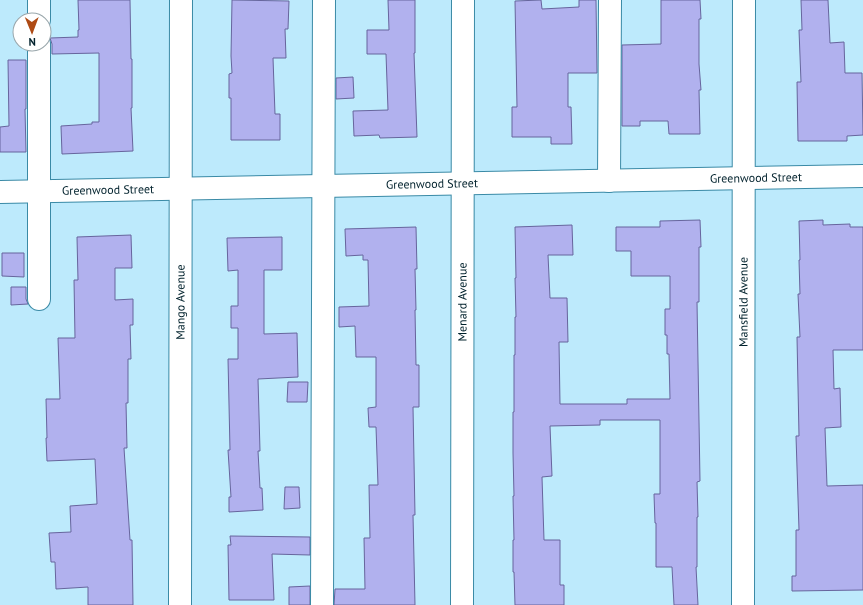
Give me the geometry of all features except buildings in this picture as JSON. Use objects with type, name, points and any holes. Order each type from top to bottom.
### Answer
[{"type":"street","points":[[39,0],[39,12]]},
{"type":"street","name":"Mango Avenue","points":[[180,605],[181,0]]},
{"type":"street","points":[[322,605],[324,0]]},
{"type":"street","name":"Menard Avenue","points":[[462,605],[463,0]]},
{"type":"street","points":[[609,181],[610,0]]},
{"type":"street","name":"Mansfield Avenue","points":[[743,605],[744,0]]},
{"type":"street","points":[[39,52],[39,299]]},
{"type":"street","name":"Greenwood Street","points":[[0,192],[39,190],[181,189],[863,176]]}]
